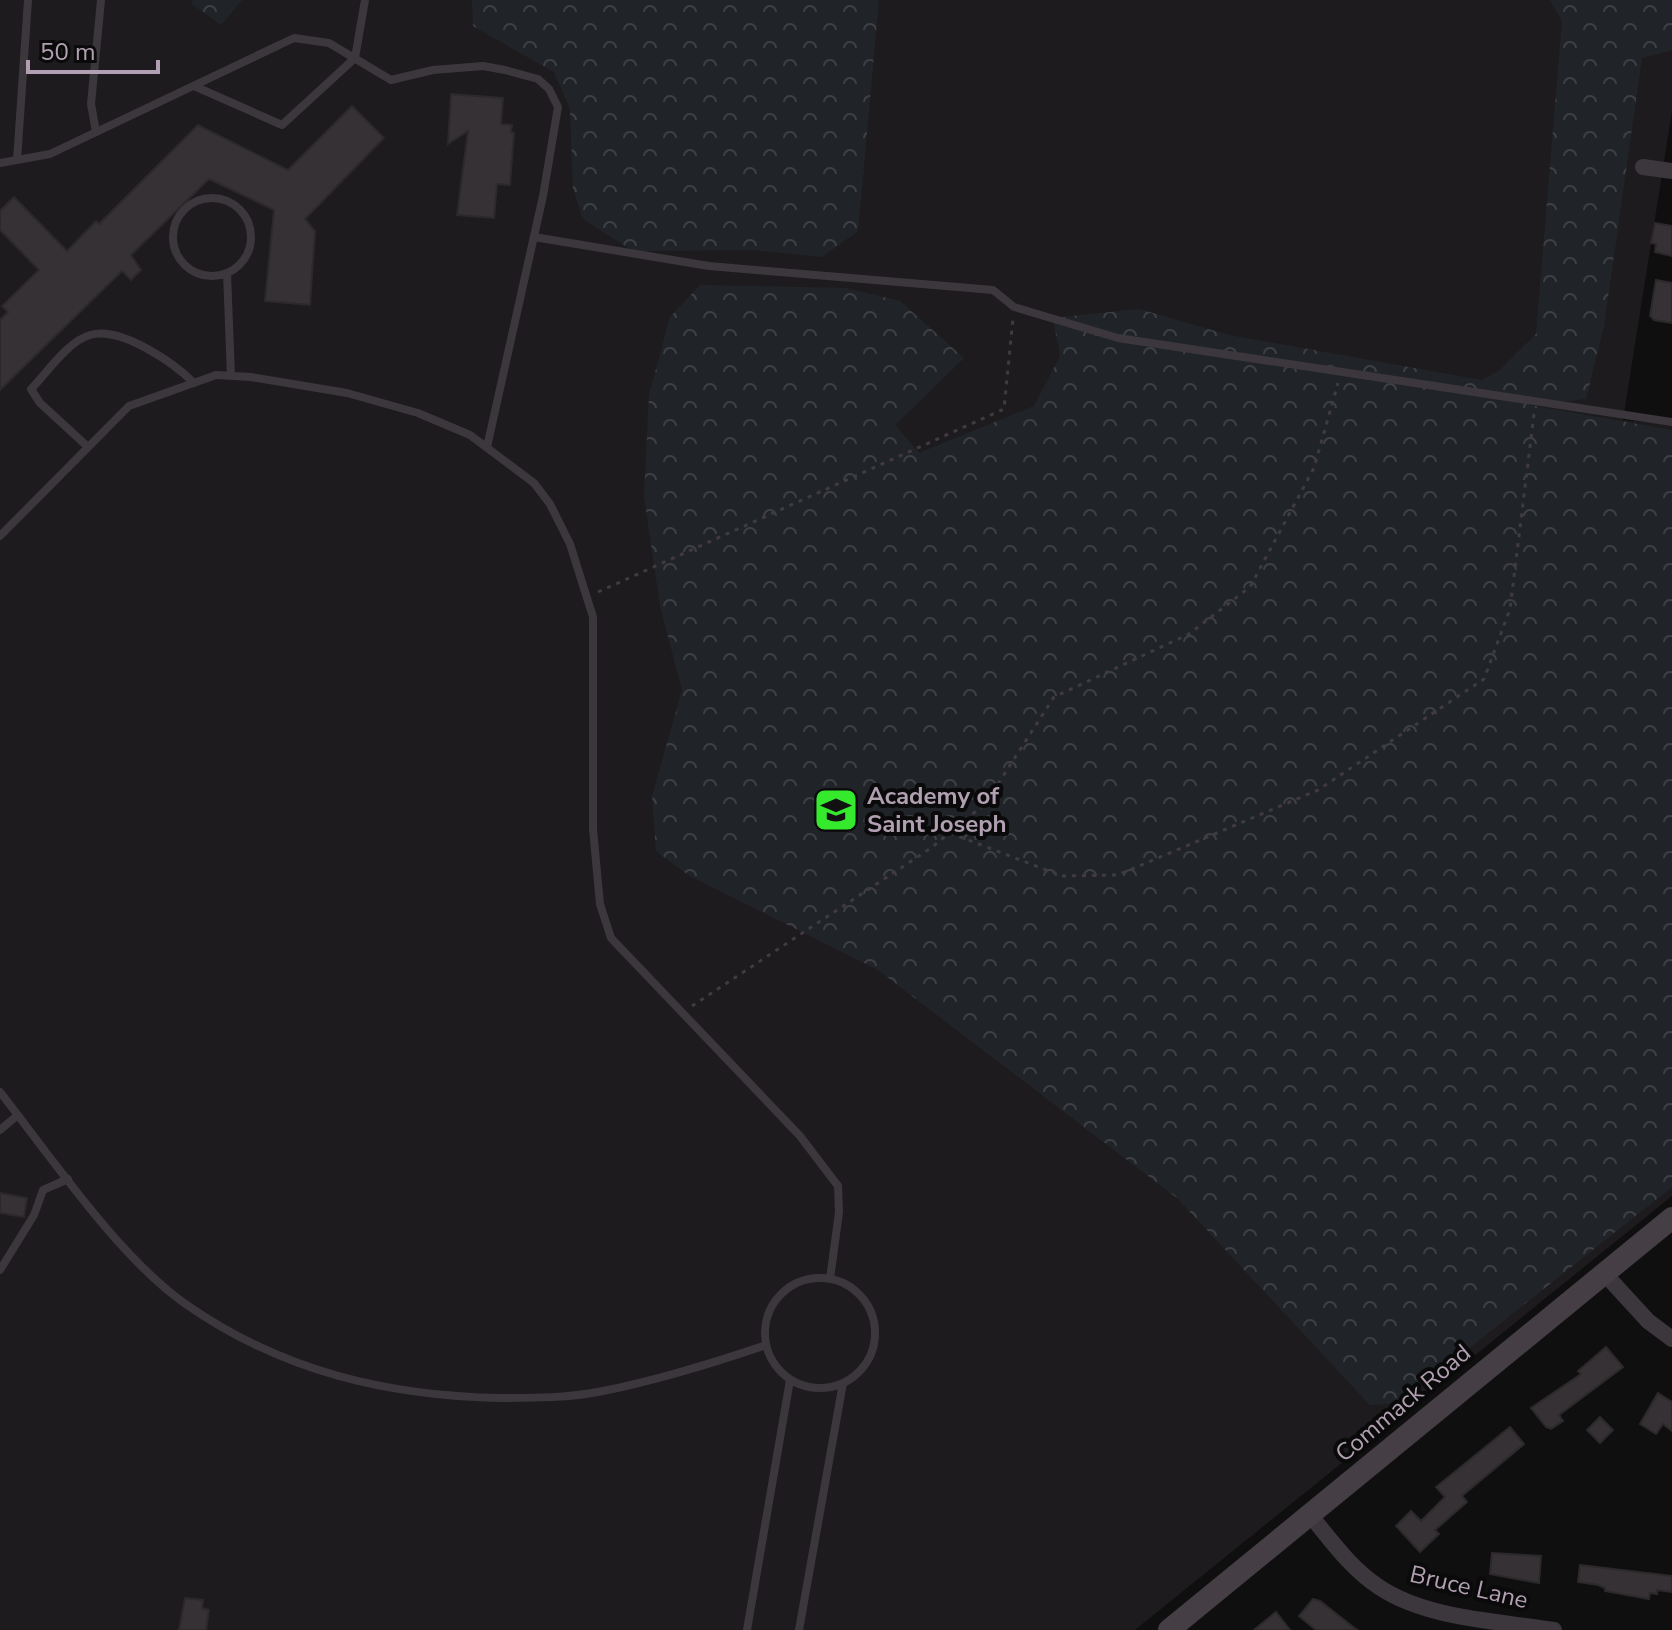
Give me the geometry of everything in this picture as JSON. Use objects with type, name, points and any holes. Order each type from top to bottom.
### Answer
[{"type":"street","points":[[1643,167],[1672,171]]},
{"type":"street","name":"Commack Road","points":[[1169,1630],[1672,1218]]},
{"type":"street","points":[[1604,1273],[1648,1321],[1672,1339]]},
{"type":"street","name":"Bruce Lane","points":[[1310,1515],[1344,1556],[1378,1587],[1398,1597],[1424,1607],[1554,1630]]},
{"type":"lane","points":[[17,160],[28,0]]},
{"type":"lane","points":[[96,132],[91,104],[101,0]]},
{"type":"lane","points":[[194,86],[282,125],[355,58],[365,0]]},
{"type":"lane","points":[[0,163],[50,154],[294,38],[329,43],[391,80],[433,70],[483,66],[525,74],[549,89],[558,107],[534,237],[487,447]]},
{"type":"lane","points":[[225,199],[237,205],[250,227],[249,252],[242,263],[227,273],[207,277],[195,273],[176,254],[173,228],[178,216],[199,200],[225,199]]},
{"type":"lane","points":[[534,237],[709,266],[993,290],[1014,307],[1118,338],[1672,422]]},
{"type":"lane","points":[[227,273],[231,376]]},
{"type":"lane","points":[[88,447],[40,403],[31,389],[73,346],[90,335],[108,335],[150,349],[174,364],[194,383]]},
{"type":"lane","points":[[0,536],[129,406],[216,375],[347,393],[418,413],[470,435],[534,483],[550,504],[570,544],[593,617],[593,829],[600,904],[611,938],[800,1136],[838,1186],[839,1212],[830,1279]]},
{"type":"lane","points":[[0,1092],[133,1257],[186,1305],[268,1352],[352,1382],[451,1397],[550,1398],[602,1392],[766,1345]]},
{"type":"lane","points":[[0,1130],[18,1115]]},
{"type":"lane","points":[[0,1270],[34,1215],[43,1190],[68,1179]]},
{"type":"lane","points":[[809,1279],[830,1279],[850,1287],[866,1302],[874,1322],[874,1343],[866,1364],[843,1383],[831,1388],[810,1388],[790,1380],[774,1365],[766,1345],[766,1323],[774,1303],[789,1288],[809,1279]]},
{"type":"lane","points":[[747,1630],[790,1380]]},
{"type":"lane","points":[[799,1630],[843,1383]]},
{"type":"path","points":[[587,597],[1004,409],[1014,307]]},
{"type":"path","points":[[682,1012],[950,833],[985,804],[1054,697],[1189,634],[1250,587],[1314,468],[1341,374]]},
{"type":"path","points":[[950,833],[1062,876],[1118,875],[1318,790],[1484,679],[1510,609],[1536,402]]},
{"type":"shaded area","name":"Academy of Saint Joseph","points":[[0,0],[1672,0],[1672,111],[1623,420],[1672,424],[1672,1196],[1135,1630],[0,1630]]},
{"type":"green space","points":[[193,0],[242,0],[221,25],[192,4]]},
{"type":"green space","points":[[472,0],[879,0],[858,231],[822,257],[755,250],[633,251],[583,219],[573,188],[570,109],[554,72],[473,26]]},
{"type":"green space","points":[[1550,0],[1672,0],[1672,50],[1642,58],[1604,326],[1586,399],[1529,405],[1672,430],[1672,1187],[1400,1403],[1370,1405],[1177,1198],[878,970],[688,875],[656,851],[652,796],[682,690],[660,606],[644,496],[649,395],[670,317],[700,285],[846,288],[900,301],[964,358],[895,425],[919,453],[1034,406],[1060,356],[1053,318],[1139,309],[1229,335],[1481,380],[1499,371],[1536,334],[1562,21]]},
{"type":"building","points":[[451,94],[503,98],[501,124],[512,125],[511,132],[514,133],[510,185],[497,184],[494,218],[457,215],[468,131],[448,144]]},
{"type":"building","points":[[352,106],[384,138],[305,219],[315,231],[310,305],[265,301],[274,210],[209,179],[131,255],[141,270],[131,280],[122,271],[0,390],[0,320],[8,312],[2,306],[39,270],[0,230],[0,211],[14,197],[67,251],[96,221],[99,224],[198,125],[288,170]]},
{"type":"building","points":[[1655,223],[1672,226],[1672,256],[1655,252],[1656,244],[1651,243]]},
{"type":"building","points":[[1656,280],[1672,283],[1672,323],[1654,320],[1650,316]]},
{"type":"building","points":[[0,1193],[27,1198],[24,1217],[0,1213]]},
{"type":"building","points":[[1606,1347],[1623,1367],[1559,1415],[1563,1421],[1551,1429],[1546,1427],[1531,1408],[1581,1374],[1578,1371]]},
{"type":"building","points":[[1658,1393],[1672,1402],[1672,1431],[1663,1424],[1656,1434],[1640,1424]]},
{"type":"building","points":[[1600,1417],[1613,1430],[1600,1443],[1587,1430]]},
{"type":"building","points":[[1510,1427],[1524,1444],[1462,1496],[1467,1502],[1435,1530],[1439,1534],[1420,1552],[1396,1526],[1411,1511],[1421,1521],[1445,1497],[1436,1487]]},
{"type":"building","points":[[1492,1553],[1541,1556],[1539,1583],[1490,1574]]},
{"type":"building","points":[[1580,1565],[1672,1576],[1672,1592],[1657,1590],[1657,1594],[1650,1593],[1649,1599],[1605,1591],[1598,1585],[1578,1582]]},
{"type":"building","points":[[185,1598],[203,1600],[202,1608],[209,1610],[206,1630],[179,1630]]},
{"type":"building","points":[[1313,1599],[1357,1630],[1316,1630],[1299,1616]]},
{"type":"building","points":[[1276,1612],[1290,1630],[1254,1630]]},
{"type":"place","name":"Academy of Saint Joseph","points":[[836,810]]}]
